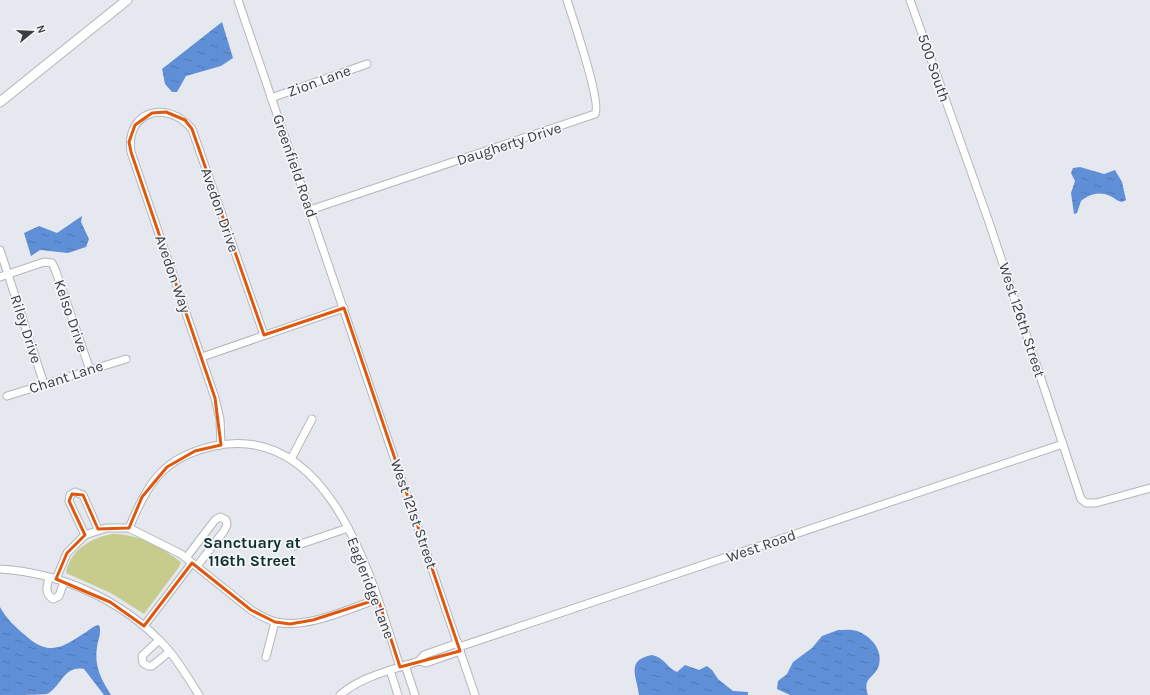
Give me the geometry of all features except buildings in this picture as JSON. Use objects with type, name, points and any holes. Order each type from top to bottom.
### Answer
[{"type":"main road","points":[[0,102],[127,0]]},
{"type":"street","name":"Greenfield Road","points":[[238,0],[352,332]]},
{"type":"street","name":"Daugherty Drive","points":[[310,210],[595,114],[597,104],[583,49],[567,0]]},
{"type":"street","name":"500 South","points":[[910,0],[958,136]]},
{"type":"street","name":"Zion Lane","points":[[271,98],[367,64]]},
{"type":"street","name":"Avedon Drive","points":[[152,113],[166,112],[176,115],[185,120],[192,129],[264,335]]},
{"type":"street","name":"Avedon Way","points":[[152,113],[135,125],[131,132],[129,142],[131,152],[202,357],[218,409],[221,445]]},
{"type":"street","name":"West 126th Street","points":[[958,136],[989,222],[1081,499],[1086,503],[1096,504],[1150,488]]},
{"type":"street","name":"Riley Drive","points":[[0,250],[44,384]]},
{"type":"street","name":"Kelso Drive","points":[[8,274],[44,262],[52,263],[56,268],[90,370]]},
{"type":"street","points":[[0,277],[8,274]]},
{"type":"street","points":[[202,357],[344,308]]},
{"type":"street","name":"West 121st Street","points":[[352,332],[475,695]]},
{"type":"street","name":"Chant Lane","points":[[7,396],[126,359]]},
{"type":"street","points":[[290,459],[312,419]]},
{"type":"street","name":"Eagleridge Lane","points":[[129,528],[142,497],[157,477],[167,467],[195,451],[221,445],[245,444],[270,449],[290,459],[307,471],[319,483],[358,546],[402,666],[415,695]]},
{"type":"street","name":"West Road","points":[[340,695],[357,683],[419,660],[424,655],[459,647],[1063,444]]},
{"type":"street","points":[[85,535],[69,500],[70,496],[74,492],[83,495],[98,529]]},
{"type":"street","points":[[144,626],[224,531],[227,525],[226,520],[220,517],[215,520],[186,558]]},
{"type":"street","points":[[64,582],[59,596],[53,599],[47,594],[46,590],[67,553],[85,535],[98,529],[116,527],[129,528],[150,537],[186,558],[262,618],[275,622],[290,624],[313,620],[378,599]]},
{"type":"street","points":[[295,546],[348,528]]},
{"type":"street","points":[[0,569],[64,582],[110,602],[144,626],[159,640],[199,695]]},
{"type":"street","points":[[266,657],[275,622]]},
{"type":"street","points":[[159,640],[142,656],[143,663],[148,666],[152,666],[169,652]]},
{"type":"street","points":[[390,670],[398,695]]},
{"type":"highlighted area","points":[[166,112],[185,120],[192,129],[264,335],[344,308],[460,651],[400,667],[378,599],[313,620],[290,624],[275,622],[251,610],[192,563],[144,626],[110,602],[56,579],[67,553],[85,535],[69,501],[72,494],[83,495],[98,529],[129,528],[142,497],[167,467],[195,451],[221,445],[215,398],[131,152],[129,142],[135,125],[152,113]]},
{"type":"green space","points":[[113,534],[131,536],[149,542],[181,562],[179,567],[144,614],[111,593],[66,573],[72,558],[83,546],[97,538]]},
{"type":"water","points":[[222,22],[233,58],[221,66],[186,76],[177,92],[172,92],[165,84],[162,69]]},
{"type":"water","points":[[1080,167],[1104,174],[1115,170],[1122,182],[1126,200],[1122,202],[1106,194],[1095,194],[1081,201],[1077,213],[1074,214],[1071,193],[1075,181],[1071,173],[1073,168]]},
{"type":"water","points":[[82,216],[81,222],[89,239],[86,247],[68,253],[40,250],[31,256],[24,233],[39,226],[57,233]]},
{"type":"water","points":[[0,607],[14,626],[40,646],[47,648],[60,647],[67,644],[92,627],[99,625],[100,633],[96,654],[97,666],[101,678],[111,695],[104,695],[84,669],[77,669],[67,673],[56,687],[47,694],[0,695]]},
{"type":"water","points":[[838,630],[857,631],[867,636],[875,644],[880,659],[877,670],[867,684],[868,695],[790,695],[777,689],[778,681],[787,674],[793,662],[812,648],[822,636]]},
{"type":"water","points":[[652,655],[663,660],[677,672],[685,665],[699,670],[707,666],[712,670],[718,679],[733,691],[748,692],[748,695],[639,695],[635,676],[635,665],[644,657]]},
{"type":"district","name":"Sanctuary at 116th Street","points":[[252,551]]}]
